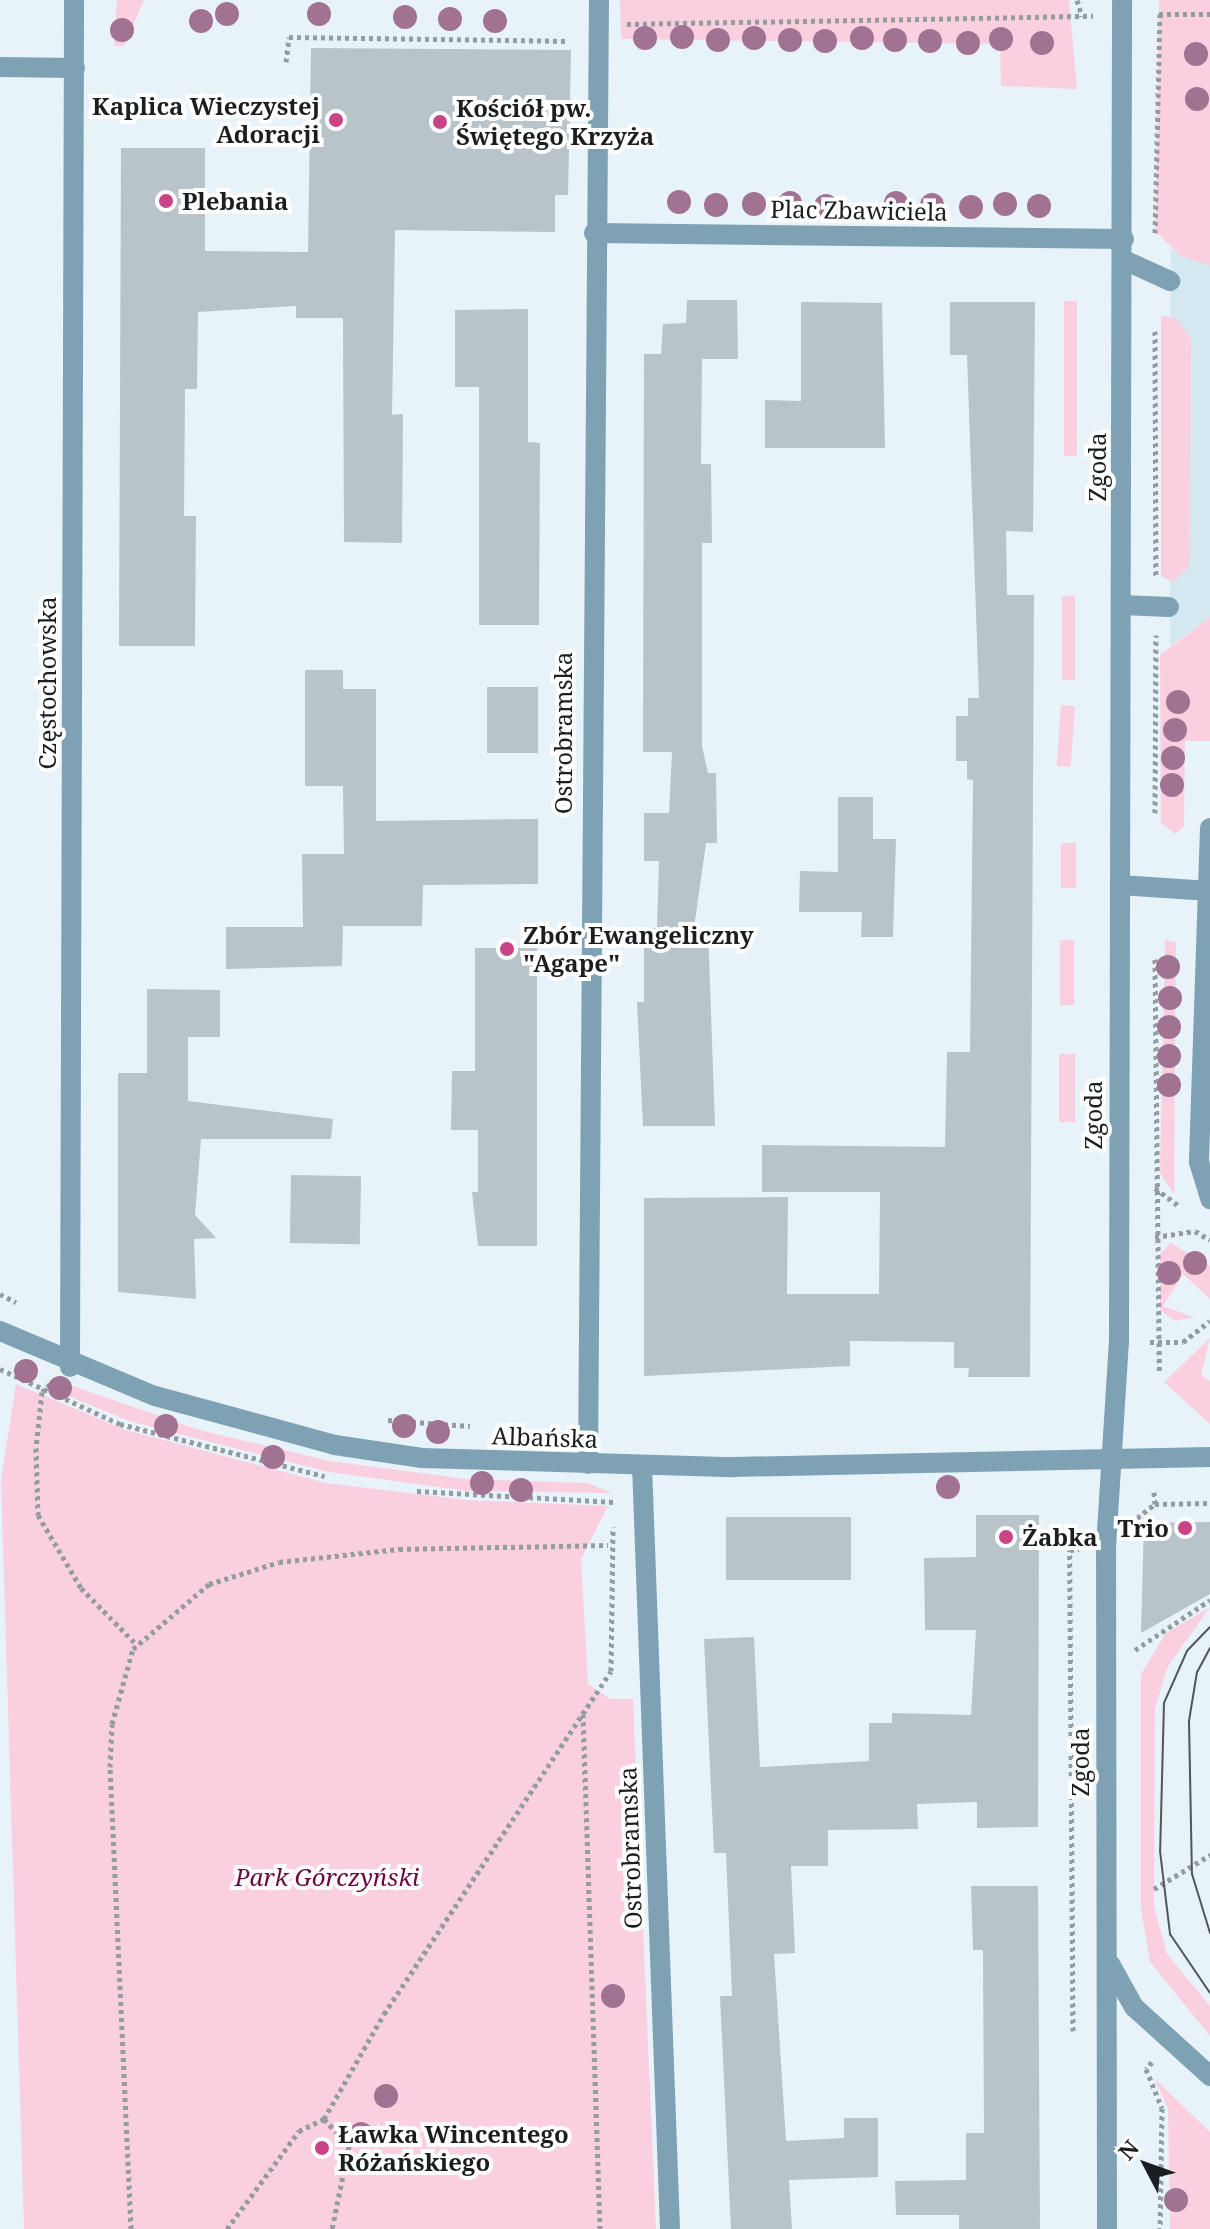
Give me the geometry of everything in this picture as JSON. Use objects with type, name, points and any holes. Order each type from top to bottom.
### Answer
[{"type":"street","name":"Częstochowska","points":[[70,1367],[74,0]]},
{"type":"street","name":"Zgoda","points":[[1107,2229],[1109,1461],[1119,1342],[1124,260],[1122,0]]},
{"type":"street","name":"Ostrobramska","points":[[588,1464],[594,233],[599,1]]},
{"type":"street","points":[[0,67],[75,68]]},
{"type":"street","name":"Plac Zbawiciela","points":[[594,233],[1124,239]]},
{"type":"street","points":[[1124,260],[1162,277]]},
{"type":"street","points":[[1122,605],[1162,607]]},
{"type":"street","points":[[1210,828],[1205,1077],[1205,1143],[1210,1199]]},
{"type":"street","points":[[1120,885],[1207,889]]},
{"type":"street","name":"Albańska","points":[[0,1331],[70,1367],[335,1445],[422,1458],[642,1465],[1109,1461],[1210,1457]]},
{"type":"street","name":"Ostrobramska","points":[[642,1465],[670,2229]]},
{"type":"street","points":[[1107,1954],[1134,2007],[1210,2076]]},
{"type":"path","points":[[286,62],[289,37],[598,33],[1082,16],[1077,0]]},
{"type":"path","points":[[1155,813],[1162,607],[1160,14],[1210,14]]},
{"type":"path","points":[[1155,959],[1155,1237],[1161,1342],[1159,1373]]},
{"type":"path","points":[[1155,1188],[1195,1231],[1210,1240]]},
{"type":"path","points":[[1155,1237],[1195,1231]]},
{"type":"path","points":[[0,1294],[24,1306]]},
{"type":"path","points":[[1150,1342],[1183,1342],[1210,1321]]},
{"type":"path","points":[[70,1367],[42,1392],[38,1515],[81,1588],[137,1645]]},
{"type":"path","points":[[0,1369],[42,1392],[181,1443],[341,1479]]},
{"type":"path","points":[[381,1421],[478,1427]]},
{"type":"path","points":[[227,2229],[299,2131],[324,2119],[384,2014],[611,1671],[608,1545],[616,1516],[608,1499],[411,1490]]},
{"type":"path","points":[[1154,1492],[1155,1504]]},
{"type":"path","points":[[1132,1533],[1133,1520],[1155,1504],[1210,1503]]},
{"type":"path","points":[[131,2229],[110,1767],[118,1694],[137,1645],[209,1584],[279,1562],[399,1549],[608,1545]]},
{"type":"path","points":[[1134,1651],[1210,1600]]},
{"type":"path","points":[[583,1714],[600,2229]]},
{"type":"path","points":[[1154,1889],[1210,1855]]},
{"type":"path","points":[[1160,2229],[1162,2108],[1146,2069],[1170,2040]]},
{"type":"path","points":[[324,2119],[349,2146],[332,2229]]},
{"type":"shaded area","points":[[1171,249],[1210,266],[1210,617],[1170,646],[1170,581],[1189,567],[1191,339],[1170,315]]},
{"type":"green space","points":[[117,0],[144,0],[124,46],[114,46]]},
{"type":"green space","points":[[620,0],[1069,0],[1077,89],[1001,86],[1000,44],[621,39]]},
{"type":"green space","points":[[1159,0],[1210,0],[1210,266],[1181,256],[1155,231]]},
{"type":"green space","points":[[1064,301],[1077,301],[1077,456],[1064,456]]},
{"type":"green space","points":[[1161,316],[1176,318],[1191,339],[1189,567],[1172,582],[1161,576]]},
{"type":"green space","points":[[1062,596],[1075,596],[1075,680],[1062,680]]},
{"type":"green space","points":[[1210,617],[1210,741],[1185,741],[1184,826],[1175,834],[1161,823],[1160,655]]},
{"type":"green space","points":[[1061,705],[1075,706],[1071,767],[1057,766]]},
{"type":"green space","points":[[1061,843],[1076,843],[1076,888],[1061,888]]},
{"type":"green space","points":[[1060,940],[1074,940],[1074,1005],[1060,1005]]},
{"type":"green space","points":[[1165,940],[1176,942],[1174,1194],[1160,1173]]},
{"type":"green space","points":[[1059,1054],[1075,1054],[1075,1122],[1059,1122]]},
{"type":"green space","points":[[1171,1243],[1210,1266],[1210,1299],[1183,1274],[1163,1306],[1194,1317],[1175,1321],[1160,1310],[1160,1254]]},
{"type":"green space","points":[[1210,1338],[1201,1375],[1210,1381],[1210,1424],[1164,1382]]},
{"type":"green space","points":[[59,1381],[199,1430],[330,1461],[466,1479],[588,1483],[612,1493],[467,1491],[329,1472],[129,1421],[54,1390]]},
{"type":"green space","name":"Park Górczyński","points":[[16,1384],[126,1430],[326,1483],[466,1500],[608,1506],[581,1559],[588,1684],[610,1699],[633,1699],[656,2229],[24,2229],[1,1480]]},
{"type":"green space","points":[[1210,1607],[1167,1668],[1155,1709],[1154,1906],[1167,1954],[1210,2006],[1210,2036],[1150,1962],[1141,1910],[1141,1674],[1165,1634]]},
{"type":"green space","points":[[1154,2078],[1210,2132],[1210,2229],[1170,2229],[1168,2109]]},
{"type":"building","points":[[311,48],[571,50],[568,195],[555,195],[555,232],[395,230],[392,415],[403,414],[402,543],[344,542],[343,318],[296,318],[296,306],[198,312],[197,389],[185,389],[184,516],[196,516],[195,646],[119,646],[121,148],[205,148],[205,251],[308,252]]},
{"type":"building","points":[[687,300],[737,300],[738,359],[702,359],[701,464],[711,464],[712,543],[702,543],[702,746],[708,773],[716,773],[717,843],[706,843],[694,928],[708,928],[715,1126],[643,1126],[637,1002],[644,1002],[644,928],[657,928],[659,861],[644,861],[644,813],[669,813],[672,752],[643,752],[644,354],[661,354],[663,324],[686,323]]},
{"type":"building","points":[[801,302],[882,303],[885,448],[765,448],[765,400],[801,401]]},
{"type":"building","points":[[950,302],[1035,302],[1033,532],[1006,531],[1007,595],[1034,595],[1030,1377],[968,1377],[969,1368],[954,1368],[954,1342],[850,1341],[850,1366],[644,1376],[644,1198],[788,1197],[787,1294],[879,1294],[880,1192],[762,1192],[762,1145],[945,1147],[947,1052],[970,1052],[973,780],[967,779],[967,761],[956,761],[956,716],[968,716],[968,698],[979,698],[967,355],[950,355]]},
{"type":"building","points":[[528,309],[528,442],[540,443],[539,625],[479,625],[479,387],[455,387],[455,310]]},
{"type":"building","points":[[305,670],[343,670],[343,689],[376,689],[376,821],[538,819],[538,884],[423,885],[422,926],[343,926],[342,966],[226,969],[226,927],[303,927],[302,854],[344,854],[343,786],[305,786]]},
{"type":"building","points":[[487,687],[538,687],[538,753],[487,753]]},
{"type":"building","points":[[838,797],[873,797],[873,839],[896,839],[893,937],[861,937],[862,912],[799,912],[800,871],[838,872]]},
{"type":"building","points":[[475,948],[537,948],[537,1246],[478,1246],[472,1192],[478,1192],[478,1130],[451,1130],[452,1071],[475,1071]]},
{"type":"building","points":[[147,989],[220,990],[220,1037],[188,1037],[188,1101],[333,1119],[331,1139],[201,1139],[195,1215],[216,1238],[194,1239],[196,1299],[118,1292],[118,1073],[147,1073]]},
{"type":"building","points":[[291,1175],[361,1176],[360,1244],[290,1243]]},
{"type":"building","points":[[976,1515],[1039,1515],[1038,1827],[977,1828],[977,1802],[917,1804],[918,1829],[828,1830],[828,1866],[791,1866],[795,1953],[774,1954],[786,2141],[844,2138],[844,2118],[878,2118],[878,2177],[789,2180],[792,2229],[731,2229],[720,1996],[732,1996],[726,1853],[714,1853],[704,1639],[754,1637],[760,1767],[869,1761],[869,1723],[892,1723],[892,1713],[971,1715],[976,1630],[925,1630],[924,1558],[976,1557]]},
{"type":"building","points":[[726,1517],[851,1517],[851,1580],[726,1580]]},
{"type":"building","points":[[1210,1522],[1210,1594],[1141,1633],[1144,1523]]},
{"type":"building","points":[[971,1886],[1038,1886],[1040,2229],[959,2229],[959,2215],[896,2215],[895,2181],[966,2180],[966,2133],[984,2133],[983,1950],[973,1950]]},
{"type":"tram line","points":[[1210,1627],[1187,1651],[1164,1703],[1160,1851],[1170,1934],[1210,1993]]},
{"type":"tram line","points":[[1210,1648],[1197,1672],[1189,1721],[1192,1874],[1210,1933]]},
{"type":"place","name":"Kaplica Wieczystej Adoracji","points":[[336,120]]},
{"type":"place","name":"Kościół pw. Świętego Krzyża","points":[[440,122]]},
{"type":"place","name":"Plebania","points":[[166,201]]},
{"type":"place","name":"Zbór Ewangeliczny \"Agape\"","points":[[507,949]]},
{"type":"place","name":"Trio","points":[[1185,1528]]},
{"type":"place","name":"Żabka","points":[[1006,1537]]},
{"type":"place","name":"Ławka Wincentego Różańskiego","points":[[322,2148]]}]
